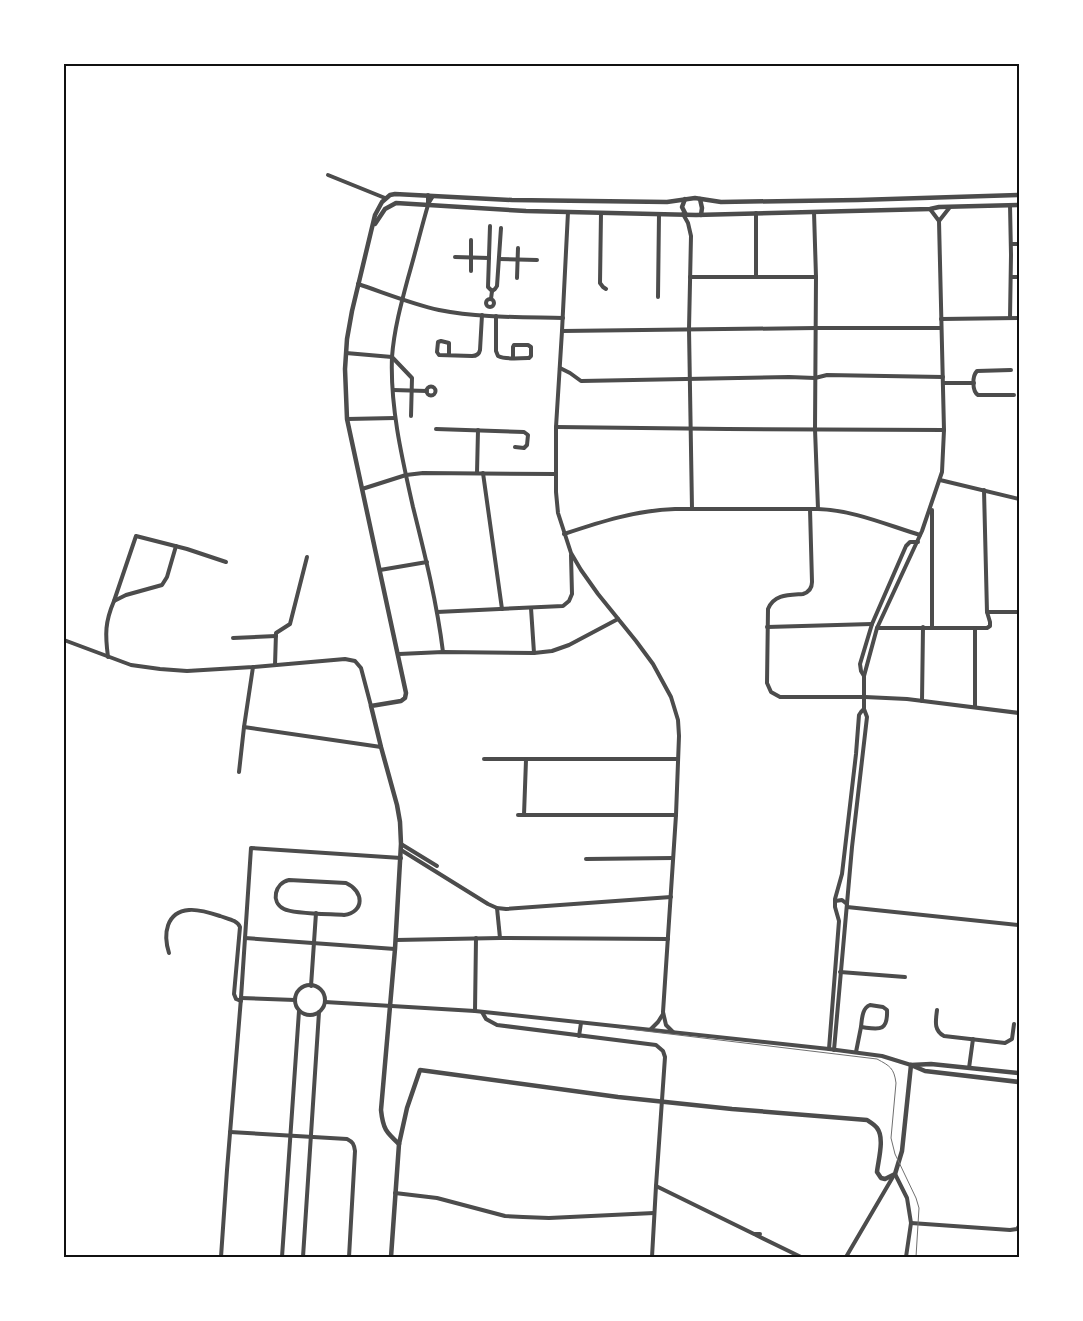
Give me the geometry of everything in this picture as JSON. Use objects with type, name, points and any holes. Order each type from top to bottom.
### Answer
[{"type":"street","points":[[328,175],[385,198]]},
{"type":"street","points":[[371,706],[398,702],[405,698],[406,693],[347,419],[344,385],[348,332],[358,284],[374,219],[377,210],[385,198],[395,194],[512,200],[667,202],[700,199],[721,202],[1019,195]]},
{"type":"street","points":[[685,199],[682,207],[691,236],[689,329],[692,509]]},
{"type":"street","points":[[700,199],[702,208],[700,215]]},
{"type":"street","points":[[372,230],[382,212],[392,204],[401,203],[568,212],[684,215],[1019,205]]},
{"type":"street","points":[[428,205],[396,325],[392,357],[393,390],[395,418],[406,475],[437,612],[444,652]]},
{"type":"street","points":[[1010,206],[1010,318]]},
{"type":"street","points":[[831,1049],[841,972],[852,847],[867,717],[864,709],[864,676],[878,628],[918,542],[940,480],[944,430],[939,221],[950,207]]},
{"type":"street","points":[[930,209],[939,221]]},
{"type":"street","points":[[568,212],[556,427],[557,502],[564,534],[571,553],[592,586],[647,656],[672,697],[676,712],[679,728],[676,815],[663,1012],[666,1025],[673,1032]]},
{"type":"street","points":[[814,212],[816,277],[815,429],[818,509]]},
{"type":"street","points":[[601,213],[600,283],[606,289]]},
{"type":"street","points":[[756,213],[756,277]]},
{"type":"street","points":[[658,297],[659,214]]},
{"type":"street","points":[[490,226],[488,287],[492,291]]},
{"type":"street","points":[[490,316],[490,308],[486,302],[491,299],[492,291],[497,287],[501,228]]},
{"type":"street","points":[[471,240],[471,271]]},
{"type":"street","points":[[1011,244],[1019,244]]},
{"type":"street","points":[[517,278],[518,248]]},
{"type":"street","points":[[455,257],[489,258]]},
{"type":"street","points":[[499,259],[537,260]]},
{"type":"street","points":[[690,277],[816,277]]},
{"type":"street","points":[[1011,277],[1019,277]]},
{"type":"street","points":[[358,284],[402,300],[439,310],[490,316],[563,318]]},
{"type":"street","points":[[449,355],[449,343],[438,342],[438,354],[449,355],[474,356],[478,354],[480,350],[482,315]]},
{"type":"street","points":[[496,316],[496,355],[501,358],[512,358],[530,358],[531,347],[528,345],[514,345],[512,358]]},
{"type":"street","points":[[941,319],[1019,318]]},
{"type":"street","points":[[562,331],[941,328]]},
{"type":"street","points":[[346,353],[392,357],[411,376],[412,416]]},
{"type":"street","points":[[560,368],[570,372],[581,381],[789,376],[815,378],[827,375],[943,376]]},
{"type":"street","points":[[1011,370],[978,370],[974,374],[974,392],[978,395],[1014,394]]},
{"type":"street","points":[[943,383],[974,383]]},
{"type":"street","points":[[393,390],[426,391]]},
{"type":"street","points":[[347,419],[395,418]]},
{"type":"street","points":[[556,427],[944,430]]},
{"type":"street","points":[[436,429],[524,432],[528,435],[528,445],[524,448],[516,447]]},
{"type":"street","points":[[477,473],[478,430]]},
{"type":"street","points":[[362,488],[406,475],[423,473],[556,474]]},
{"type":"street","points":[[483,473],[502,609]]},
{"type":"street","points":[[940,480],[1019,499]]},
{"type":"street","points":[[878,628],[986,628],[990,626],[987,612],[984,490]]},
{"type":"street","points":[[932,505],[932,627]]},
{"type":"street","points":[[564,534],[609,520],[664,509],[818,509],[850,513],[920,535]]},
{"type":"street","points":[[810,509],[811,588],[803,594],[778,597],[770,604],[767,627],[768,688],[780,697],[865,697],[922,700],[1019,713]]},
{"type":"street","points":[[108,657],[105,639],[106,625],[136,536],[204,554],[226,562]]},
{"type":"street","points":[[864,676],[860,664],[872,624],[906,546],[910,542],[918,542]]},
{"type":"street","points":[[114,601],[126,595],[162,585],[167,577],[176,546]]},
{"type":"street","points":[[437,612],[563,606],[569,601],[572,594],[571,553]]},
{"type":"street","points":[[275,665],[276,633],[290,624],[307,557]]},
{"type":"street","points":[[380,570],[426,562]]},
{"type":"street","points":[[531,608],[534,652]]},
{"type":"street","points":[[987,612],[1019,612]]},
{"type":"street","points":[[399,654],[552,651],[569,645],[618,618]]},
{"type":"street","points":[[767,627],[872,624]]},
{"type":"street","points":[[922,700],[923,627]]},
{"type":"street","points":[[975,628],[975,708]]},
{"type":"street","points":[[233,638],[276,636]]},
{"type":"street","points":[[64,640],[130,665],[160,669],[187,671],[253,668],[345,659],[354,661],[361,668],[400,822],[401,858],[396,940],[381,1110],[382,1124],[388,1134],[400,1144]]},
{"type":"street","points":[[239,772],[253,668]]},
{"type":"street","points":[[831,1049],[839,921],[835,901],[842,874],[859,716],[860,712],[864,709]]},
{"type":"street","points":[[244,727],[381,747]]},
{"type":"street","points":[[484,759],[678,759]]},
{"type":"street","points":[[524,815],[526,760]]},
{"type":"street","points":[[518,814],[676,815]]},
{"type":"street","points":[[401,844],[437,866]]},
{"type":"street","points":[[221,1257],[251,848],[401,858]]},
{"type":"street","points":[[401,850],[496,908],[506,909],[671,898]]},
{"type":"street","points":[[586,859],[673,858]]},
{"type":"street","points":[[289,880],[346,883],[358,892],[360,898],[356,911],[344,915],[316,913],[290,912],[282,908],[275,901],[277,888],[280,884],[289,880]]},
{"type":"street","points":[[835,901],[842,900],[847,907],[1019,925]]},
{"type":"street","points":[[837,911],[842,913],[847,907]]},
{"type":"street","points":[[496,908],[500,938]]},
{"type":"street","points":[[169,952],[166,936],[167,925],[173,917],[182,912],[188,910],[202,911],[237,922],[240,928],[234,994],[236,999],[295,1000]]},
{"type":"street","points":[[311,986],[316,913]]},
{"type":"street","points":[[245,938],[395,950]]},
{"type":"street","points":[[396,940],[476,938],[668,939]]},
{"type":"street","points":[[475,1011],[476,938]]},
{"type":"street","points":[[835,972],[905,977]]},
{"type":"street","points":[[282,1257],[299,1011],[295,1000],[301,988],[311,986],[320,989],[324,997],[324,1007],[312,1015],[299,1011]]},
{"type":"street","points":[[325,1002],[475,1011],[831,1049],[889,1058],[930,1072],[1019,1082]]},
{"type":"street","points":[[856,1052],[864,1010],[866,1007],[883,1007],[886,1009],[886,1024],[882,1028],[861,1027]]},
{"type":"street","points":[[937,1010],[936,1026],[939,1033],[946,1036],[1008,1042],[1013,1037],[1014,1024]]},
{"type":"street","points":[[302,1257],[319,1012]]},
{"type":"street","points":[[482,1012],[486,1019],[496,1025],[656,1045],[662,1048],[665,1057],[652,1257]]},
{"type":"street","points":[[650,1030],[658,1022],[663,1012]]},
{"type":"street","points":[[579,1036],[581,1023]]},
{"type":"street","points":[[969,1068],[973,1039]]},
{"type":"street","points":[[911,1066],[926,1064],[1019,1073]]},
{"type":"street","points":[[846,1257],[895,1174],[902,1150],[911,1066]]},
{"type":"street","points":[[391,1257],[400,1144],[407,1108],[420,1070],[661,1102],[867,1120],[877,1128],[880,1135],[881,1142],[877,1172],[881,1178],[886,1179],[895,1174]]},
{"type":"street","points":[[230,1132],[347,1139],[352,1142],[354,1145],[349,1257]]},
{"type":"street","points":[[895,1174],[907,1198],[911,1223],[906,1257]]},
{"type":"street","points":[[656,1186],[801,1257]]},
{"type":"street","points":[[395,1193],[437,1198],[505,1216],[549,1218],[654,1213]]},
{"type":"street","points":[[911,1223],[1010,1230],[1018,1229],[1019,1226]]},
{"type":"street","points":[[754,1234],[760,1234]]},
{"type":"tram line","points":[[620,1028],[877,1059],[888,1066],[893,1071],[896,1083],[891,1138],[895,1154],[919,1208],[916,1257]]}]
